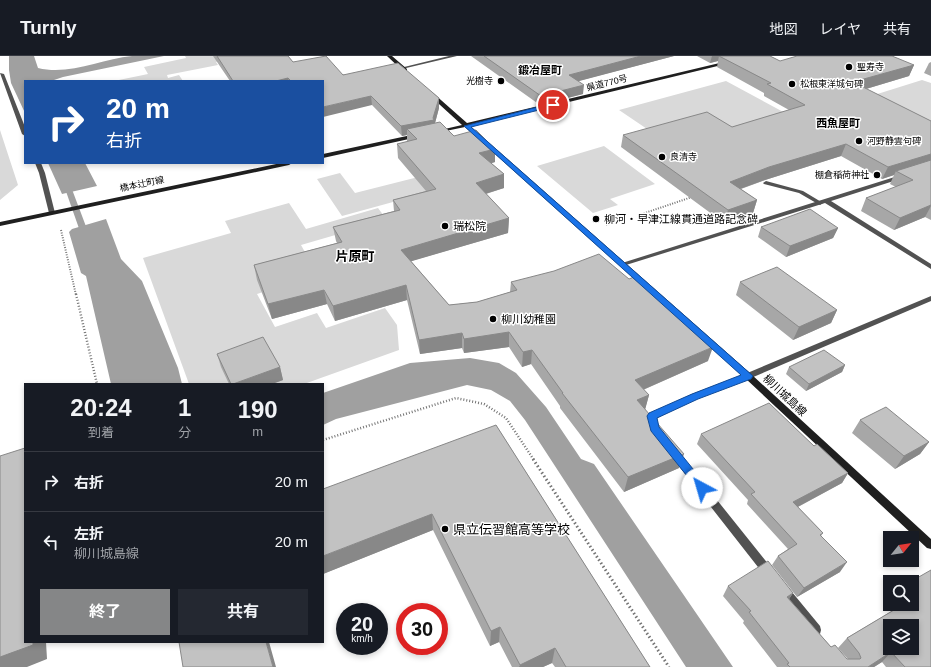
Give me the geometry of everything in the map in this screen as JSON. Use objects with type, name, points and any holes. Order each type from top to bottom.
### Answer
[{"type":"main road","points":[[389,56],[408,73]]},
{"type":"main road","name":"県道770号","points":[[467,126],[736,60]]},
{"type":"main road","name":"柳川城島線","points":[[425,88],[624,264],[931,545]]},
{"type":"main road","points":[[429,134],[467,126]]},
{"type":"main road","points":[[324,156],[422,135]]},
{"type":"main road","name":"橋本辻町線","points":[[0,224],[283,164]]},
{"type":"street","points":[[402,68],[456,56]]},
{"type":"street","points":[[0,74],[2,74],[24,131]]},
{"type":"street","points":[[38,164],[52,213]]},
{"type":"street","points":[[624,264],[909,174]]},
{"type":"street","points":[[766,183],[801,192],[823,202],[931,267]]},
{"type":"street","points":[[660,435],[655,429],[652,416],[695,396],[748,376],[931,298]]},
{"type":"street","points":[[669,447],[820,636]]},
{"type":"path","points":[[639,215],[697,196]]},
{"type":"path","points":[[61,229],[97,383]]},
{"type":"path","points":[[324,440],[456,398],[484,404],[506,418],[668,667]]},
{"type":"shaded area","points":[[9,56],[34,56],[38,68],[61,70],[73,69],[132,56],[164,56],[54,80],[24,80],[24,111],[11,83]]},
{"type":"shaded area","points":[[185,56],[227,56],[229,59],[216,62],[218,65],[167,75],[168,78],[179,75],[182,80],[119,80],[148,74],[144,67],[186,58]]},
{"type":"shaded area","points":[[922,80],[931,83],[931,124],[871,96]]},
{"type":"shaded area","points":[[726,81],[787,114],[727,133],[653,133],[619,110]]},
{"type":"shaded area","points":[[0,130],[18,185],[0,200]]},
{"type":"shaded area","points":[[604,146],[655,184],[610,199],[618,205],[593,213],[537,166]]},
{"type":"shaded area","points":[[48,164],[86,164],[97,186],[62,194]]},
{"type":"shaded area","points":[[442,171],[461,191],[393,202],[342,216],[317,179],[340,173],[355,193]]},
{"type":"shaded area","points":[[289,203],[306,229],[378,208],[387,220],[301,245],[310,261],[300,280],[257,294],[275,327],[317,313],[326,328],[385,308],[397,325],[399,350],[307,383],[189,383],[143,258],[231,233],[225,221]]},
{"type":"shaded area","points":[[106,219],[121,259],[142,281],[178,368],[182,383],[111,383],[86,276],[81,273],[69,232],[72,229]]},
{"type":"shaded area","points":[[470,358],[499,363],[516,373],[546,407],[581,459],[594,464],[733,667],[686,667],[525,420],[510,401],[491,390],[467,385],[336,419],[324,425],[324,393],[410,363]]},
{"type":"building","points":[[217,56],[288,56],[293,62],[326,56],[343,75],[398,63],[439,98],[433,118],[434,120],[401,126],[371,96],[324,107],[324,80],[290,80],[288,78],[280,80],[232,80]]},
{"type":"building","points":[[484,56],[641,56],[569,75],[584,85],[541,96]]},
{"type":"building","points":[[719,56],[770,56],[780,61],[797,56],[892,56],[914,65],[853,82],[931,121],[931,154],[888,167],[846,144],[769,167],[730,182],[757,200],[728,210],[623,135],[707,112],[732,127],[805,105],[767,84],[771,83]]},
{"type":"building","points":[[440,122],[454,136],[476,130],[495,149],[479,153],[504,174],[476,183],[509,218],[401,250],[449,305],[477,302],[517,290],[511,282],[554,271],[599,254],[629,279],[634,277],[713,347],[635,380],[649,395],[637,400],[684,454],[628,477],[562,393],[532,350],[523,352],[509,332],[464,339],[462,333],[419,340],[406,285],[333,306],[324,290],[268,304],[254,265],[342,242],[333,227],[400,210],[393,200],[436,189],[397,144],[417,139],[407,129]]},
{"type":"building","points":[[931,160],[931,205],[900,218],[866,198],[913,180],[896,171]]},
{"type":"building","points":[[810,209],[838,228],[790,246],[761,227]]},
{"type":"building","points":[[777,267],[837,310],[799,327],[740,282]]},
{"type":"building","points":[[263,337],[280,367],[236,383],[231,383],[217,354]]},
{"type":"building","points":[[824,350],[845,365],[809,384],[789,367]]},
{"type":"building","points":[[769,403],[814,446],[817,444],[848,473],[793,502],[823,533],[820,535],[847,562],[804,588],[778,556],[797,544],[751,494],[755,492],[701,434]]},
{"type":"building","points":[[886,407],[929,442],[904,456],[860,420]]},
{"type":"building","points":[[496,425],[650,667],[566,667],[555,648],[520,665],[500,627],[491,631],[432,514],[324,556],[324,489]]},
{"type":"building","points":[[24,448],[24,643],[33,643],[33,645],[0,657],[0,456]]},
{"type":"building","points":[[768,561],[793,593],[787,597],[831,647],[835,645],[847,659],[860,659],[859,653],[847,638],[892,611],[919,611],[919,577],[931,570],[931,667],[905,667],[894,655],[919,655],[919,619],[883,619],[883,655],[886,655],[868,667],[790,667],[787,664],[789,663],[749,612],[751,611],[728,586]]},
{"type":"building","points":[[179,643],[266,643],[273,667],[183,667]]},
{"type":"waterway","points":[[59,164],[86,237]]},
{"type":"place","name":"聖寿寺","points":[[849,67]]},
{"type":"place","name":"光樹寺","points":[[501,81]]},
{"type":"place","name":"松根東洋城句碑","points":[[792,84]]},
{"type":"place","name":"河野静雲句碑","points":[[859,141]]},
{"type":"place","name":"良清寺","points":[[662,157]]},
{"type":"place","name":"棚倉稲荷神社","points":[[877,175]]},
{"type":"place","name":"柳河・早津江線貫通道路記念碑","points":[[596,219]]},
{"type":"place","name":"瑞松院","points":[[445,226]]},
{"type":"place","name":"柳川幼稚園","points":[[493,319]]},
{"type":"place","name":"県立伝習館高等学校","points":[[445,529]]},
{"type":"district","name":"鍛冶屋町","points":[[540,70]]},
{"type":"district","name":"西魚屋町","points":[[838,123]]},
{"type":"district","name":"片原町","points":[[355,256]]},
{"type":"route","points":[[553,105],[467,126],[624,264],[748,376],[695,396],[652,416],[655,429],[702,488]]}]
